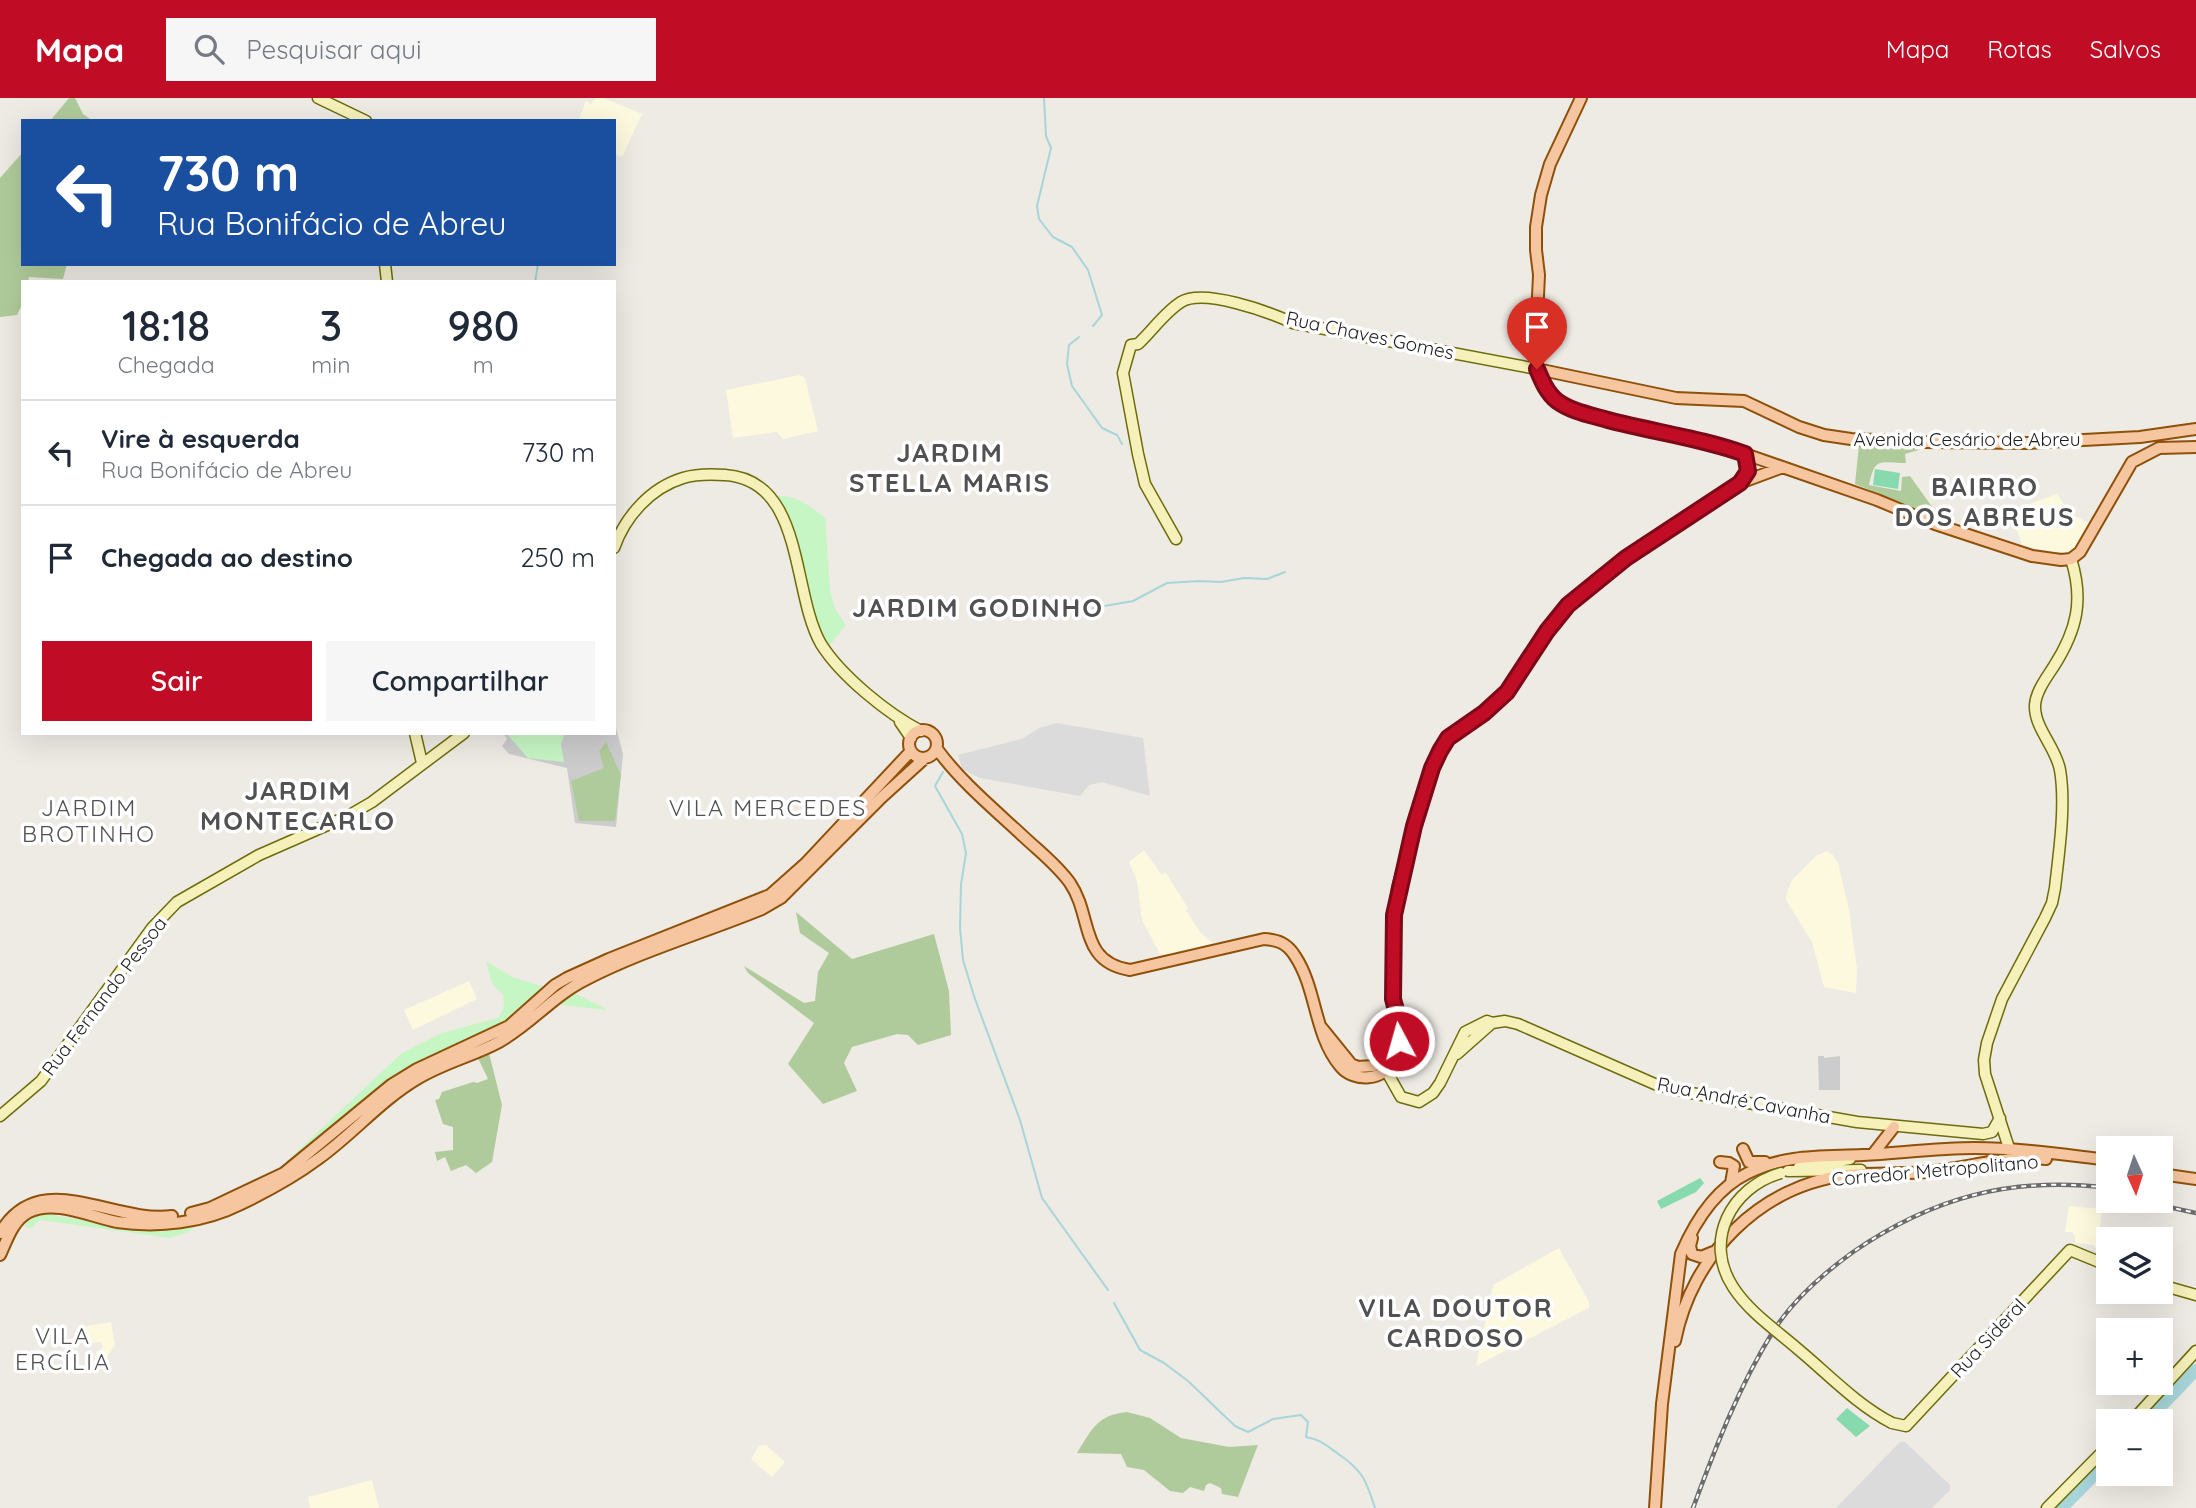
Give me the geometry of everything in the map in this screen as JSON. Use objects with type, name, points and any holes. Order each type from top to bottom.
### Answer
[{"type":"main road","points":[[318,98],[362,119]]},
{"type":"main road","points":[[1581,98],[1556,148],[1538,210],[1536,250],[1539,275],[1535,359],[1537,369],[1558,402],[1575,411],[1722,446],[1877,500],[1935,524],[2046,560],[2071,559],[2089,540],[2143,447],[2143,441],[2139,437]]},
{"type":"main road","name":"Rua Chaves Gomes","points":[[1175,539],[1145,484],[1123,373],[1134,345],[1188,298],[1203,296],[1256,309],[1293,323],[1537,369]]},
{"type":"main road","name":"Avenida Cesário de Abreu","points":[[1537,369],[1675,398],[1744,401],[1799,427],[1828,436],[1899,442],[2029,443],[2139,437],[2196,429]]},
{"type":"main road","points":[[2132,462],[2159,448],[2196,447]]},
{"type":"main road","points":[[1740,483],[1748,471],[1745,454]]},
{"type":"main road","points":[[911,751],[918,758],[930,755],[948,765],[1062,874],[1076,893],[1086,918],[1090,942],[1103,960],[1116,968],[1130,970],[1264,939],[1277,940],[1286,945],[1300,964],[1321,1027],[1349,1069],[1384,1066],[1391,1041],[1394,915],[1398,887],[1432,768],[1448,738],[1484,713],[1507,692],[1547,631],[1568,605],[1626,558],[1740,483],[1783,467]]},
{"type":"main road","points":[[0,1233],[22,1207],[38,1200],[57,1198],[144,1216],[166,1217],[210,1208],[284,1173],[391,1085],[417,1069],[509,1026],[555,985],[609,959],[770,895],[798,870],[911,751],[911,738],[897,719],[841,668],[822,644],[805,603],[786,522],[769,496],[751,481],[731,475],[706,474],[673,482],[648,498],[632,513],[616,543]]},
{"type":"main road","points":[[2009,1149],[1984,1066],[1987,1043],[2002,999],[2045,918],[2055,888],[2061,783],[2056,754],[2039,723],[2035,703],[2067,644],[2074,623],[2079,590],[2071,559]]},
{"type":"main road","points":[[0,1255],[21,1217],[42,1208],[55,1208],[118,1222],[156,1224],[189,1221],[220,1214],[300,1173],[395,1093],[432,1070],[500,1042],[584,980],[622,962],[762,909],[781,898],[882,797],[930,755],[934,736],[897,719]]},
{"type":"main road","points":[[911,738],[921,731]]},
{"type":"main road","points":[[415,735],[422,764]]},
{"type":"main road","name":"Rua Fernando Pessoa","points":[[0,1116],[41,1081],[152,928],[177,902],[259,855],[360,809],[397,785],[461,735]]},
{"type":"main road","name":"Rua André Cavanha","points":[[1384,1066],[1394,1090],[1401,1097],[1419,1102],[1433,1093],[1465,1032],[1487,1021],[1505,1021],[1518,1024],[1657,1085],[1691,1093],[1894,1126],[1988,1133],[1996,1128],[2000,1118]]},
{"type":"main road","points":[[1784,1172],[1870,1154],[1894,1126]]},
{"type":"main road","points":[[1743,1149],[1749,1162],[1933,1149],[2009,1149],[2096,1159]]},
{"type":"main road","points":[[1933,1149],[1941,1153],[1945,1160],[1937,1171]]},
{"type":"main road","name":"Corredor Metropolitano","points":[[1660,1508],[1667,1411],[1676,1339],[1688,1297],[1715,1251],[1740,1223],[1785,1193],[1815,1182],[1847,1175],[1937,1171],[2011,1159],[2039,1158],[2096,1165]]},
{"type":"main road","points":[[1654,1508],[1662,1404],[1681,1254],[1701,1216],[1731,1183],[1775,1161]]},
{"type":"main road","points":[[1720,1162],[1734,1166],[1731,1183]]},
{"type":"main road","points":[[2174,1169],[2196,1172]]},
{"type":"main road","points":[[1784,1172],[1856,1170],[1881,1173]]},
{"type":"main road","name":"Rua Sideral","points":[[1784,1172],[1750,1186],[1727,1217],[1722,1241],[1725,1273],[1744,1303],[1863,1406],[1892,1423],[1906,1426],[2070,1250],[2096,1261]]},
{"type":"main road","points":[[2174,1176],[2196,1179]]},
{"type":"main road","points":[[1701,1216],[1690,1251],[1696,1256],[1715,1251]]},
{"type":"main road","points":[[2173,1288],[2196,1295]]},
{"type":"main road","points":[[2143,1409],[2196,1351]]},
{"type":"main road","points":[[2047,1508],[2096,1458]]},
{"type":"shaded area","points":[[595,98],[604,98],[642,114],[622,157],[616,155],[616,119],[579,119],[586,101],[591,104]]},
{"type":"shaded area","points":[[800,375],[805,378],[818,431],[783,439],[777,432],[733,438],[726,390]]},
{"type":"shaded area","points":[[2057,494],[2070,513],[2094,526],[2070,552],[2052,552],[2022,545],[2010,511]]},
{"type":"shaded area","points":[[1057,723],[1143,738],[1150,796],[1102,782],[1089,785],[1080,796],[980,778],[962,769],[958,755],[1022,739],[1039,728]]},
{"type":"shaded area","points":[[616,728],[623,754],[616,827],[575,823],[567,768],[509,754],[502,746],[507,739],[504,735],[616,735]]},
{"type":"shaded area","points":[[1144,850],[1161,874],[1166,873],[1200,932],[1213,943],[1168,955],[1160,954],[1142,920],[1137,881],[1129,862]]},
{"type":"shaded area","points":[[1827,851],[1838,863],[1849,910],[1857,969],[1856,993],[1824,987],[1812,942],[1786,900],[1792,880],[1816,856]]},
{"type":"shaded area","points":[[469,981],[477,999],[413,1030],[404,1010]]},
{"type":"shaded area","points":[[1818,1056],[1840,1056],[1840,1090],[1819,1090]]},
{"type":"shaded area","points":[[2069,1206],[2096,1208],[2096,1213],[2102,1213],[2100,1227],[2096,1227],[2096,1248],[2094,1245],[2075,1243],[2072,1232],[2065,1232]]},
{"type":"shaded area","points":[[1559,1248],[1589,1302],[1589,1308],[1476,1366],[1493,1285]]},
{"type":"shaded area","points":[[111,1322],[115,1345],[107,1357],[93,1368],[96,1352],[103,1347],[101,1342],[90,1343],[86,1326]]},
{"type":"shaded area","points":[[1900,1442],[1905,1442],[1950,1485],[1950,1490],[1932,1508],[1836,1508]]},
{"type":"shaded area","points":[[766,1445],[785,1462],[772,1477],[751,1459],[759,1446]]},
{"type":"shaded area","points":[[372,1480],[379,1508],[310,1508],[308,1497]]},
{"type":"green space","points":[[69,98],[75,98],[83,114],[90,119],[52,119]]},
{"type":"green space","points":[[21,154],[21,266],[66,266],[63,279],[29,277],[28,280],[21,280],[21,306],[17,315],[0,317],[0,178]]},
{"type":"green space","points":[[1859,445],[1922,449],[1905,454],[1906,463],[1884,462],[1876,465],[1869,485],[1901,491],[1902,477],[1910,476],[1940,518],[1855,484]]},
{"type":"green space","points":[[1875,469],[1900,473],[1898,489],[1873,485]]},
{"type":"green space","points":[[778,496],[798,500],[825,518],[830,590],[835,609],[846,625],[828,647],[809,609],[788,513]]},
{"type":"green space","points":[[508,735],[564,735],[561,744],[564,762],[528,758]]},
{"type":"green space","points":[[606,742],[621,775],[615,821],[579,821],[571,781],[604,768],[599,751]]},
{"type":"green space","points":[[796,912],[852,959],[934,934],[949,991],[951,1035],[918,1045],[908,1035],[897,1034],[852,1047],[844,1063],[857,1091],[823,1104],[788,1064],[814,1023],[748,973],[744,966],[804,1003],[815,1001],[818,972],[829,953],[800,933]]},
{"type":"green space","points":[[486,961],[512,977],[547,988],[508,1022],[398,1073],[288,1164],[287,1161],[402,1053],[442,1033],[498,1018],[504,1008],[503,995],[492,983]]},
{"type":"green space","points":[[570,991],[608,1010],[554,1004]]},
{"type":"green space","points":[[489,1053],[502,1105],[492,1162],[476,1173],[466,1165],[451,1171],[445,1157],[437,1161],[435,1152],[453,1150],[453,1127],[443,1124],[435,1100],[439,1099],[442,1092],[488,1079],[478,1058]]},
{"type":"green space","points":[[1700,1178],[1704,1183],[1696,1192],[1661,1209],[1657,1201]]},
{"type":"green space","points":[[39,1213],[128,1227],[207,1218],[188,1232],[170,1238],[40,1220],[31,1228],[25,1227],[27,1220]]},
{"type":"green space","points":[[1847,1408],[1870,1426],[1856,1437],[1836,1419]]},
{"type":"green space","points":[[1127,1412],[1150,1418],[1181,1438],[1229,1447],[1258,1445],[1238,1497],[1222,1494],[1221,1488],[1210,1483],[1204,1491],[1190,1487],[1183,1493],[1170,1491],[1144,1470],[1127,1467],[1121,1454],[1077,1453],[1102,1420]]},
{"type":"waterway","points":[[1044,98],[1046,136],[1051,148],[1037,206],[1039,219],[1053,237],[1072,247],[1088,270],[1102,315],[1093,326]]},
{"type":"waterway","points":[[535,280],[538,266]]},
{"type":"waterway","points":[[1079,337],[1069,345],[1067,364],[1072,386],[1102,428],[1117,435],[1122,444]]},
{"type":"waterway","points":[[1093,608],[1133,601],[1167,583],[1267,579],[1285,572]]},
{"type":"waterway","points":[[943,772],[935,786],[962,834],[966,853],[961,885],[960,928],[963,960],[975,999],[1020,1120],[1042,1198],[1108,1290]]},
{"type":"waterway","points":[[1114,1303],[1140,1350],[1164,1363],[1188,1381],[1235,1426],[1248,1432],[1273,1419],[1301,1415],[1308,1422],[1306,1437],[1326,1445],[1358,1470],[1366,1482],[1375,1508]]},
{"type":"waterway","points":[[2159,1409],[2196,1370]]},
{"type":"waterway","points":[[2062,1508],[2096,1473]]},
{"type":"railway","points":[[1693,1508],[1739,1395],[1761,1351],[1800,1297],[1842,1260],[1913,1217],[1975,1195],[2006,1188],[2039,1185],[2096,1187]]},
{"type":"railway","points":[[2174,1208],[2196,1213]]},
{"type":"district","name":"JARDIM STELLA MARIS","points":[[950,467]]},
{"type":"district","name":"BAIRRO DOS ABREUS","points":[[1985,501]]},
{"type":"district","name":"JARDIM GODINHO","points":[[978,607]]},
{"type":"district","name":"JARDIM MONTECARLO","points":[[298,805]]},
{"type":"district","name":"VILA MERCEDES","points":[[768,807]]},
{"type":"district","name":"JARDIM BROTINHO","points":[[89,820]]},
{"type":"district","name":"VILA DOUTOR CARDOSO","points":[[1456,1322]]},
{"type":"district","name":"VILA ERCÍLIA","points":[[63,1348]]},
{"type":"route","points":[[1399,1041],[1399,1021],[1393,999],[1394,915],[1398,887],[1414,826],[1440,751],[1448,738],[1496,704],[1507,692],[1547,631],[1568,605],[1626,558],[1740,483],[1748,471],[1745,454],[1722,446],[1575,411],[1558,402],[1537,369]]}]
